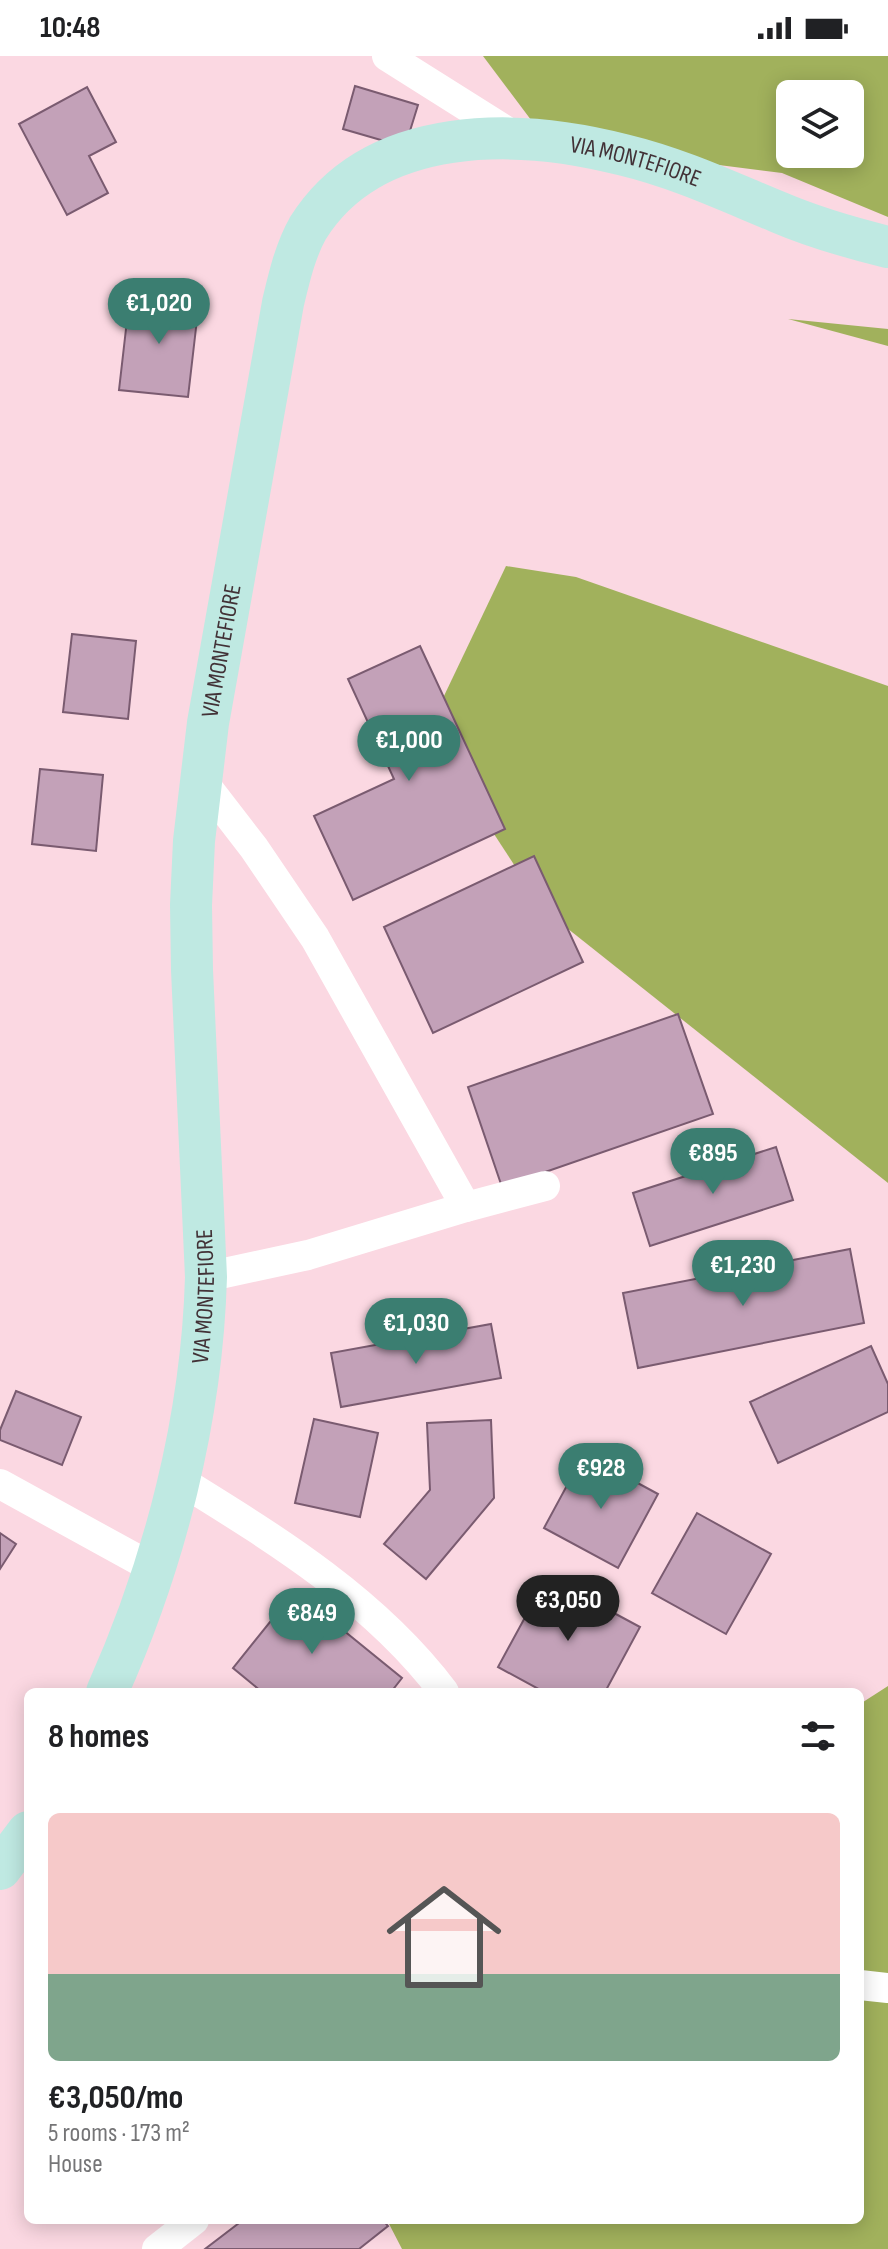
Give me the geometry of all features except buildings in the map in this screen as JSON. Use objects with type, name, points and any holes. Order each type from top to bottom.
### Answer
[{"type":"main road","name":"VIA MONTEFIORE","points":[[108,1688],[153,1568],[178,1479],[197,1388],[205,1329],[206,1277],[191,905],[200,778],[216,672],[283,303],[289,276],[307,231],[324,207],[341,191],[368,171],[393,158],[451,142],[517,138],[555,141],[625,155],[723,187],[815,226],[888,247]]},
{"type":"main road","points":[[0,1869],[24,1837]]},
{"type":"street","points":[[387,56],[517,138]]},
{"type":"street","points":[[200,778],[254,848],[327,956],[466,1207]]},
{"type":"street","points":[[206,1277],[308,1255],[545,1186]]},
{"type":"street","points":[[178,1479],[260,1529],[356,1601],[411,1651],[441,1688]]},
{"type":"street","points":[[0,1484],[153,1568]]},
{"type":"street","points":[[864,1985],[888,1988]]},
{"type":"street","points":[[157,2249],[189,2224]]},
{"type":"green space","points":[[483,56],[888,56],[888,217],[782,173],[664,158],[564,164]]},
{"type":"green space","points":[[788,319],[888,329],[888,346]]},
{"type":"green space","points":[[506,566],[576,577],[888,686],[888,1183],[543,909],[494,834],[463,763],[443,698]]},
{"type":"green space","points":[[888,1686],[888,2249],[402,2249],[389,2224],[864,2224],[864,1701]]}]
